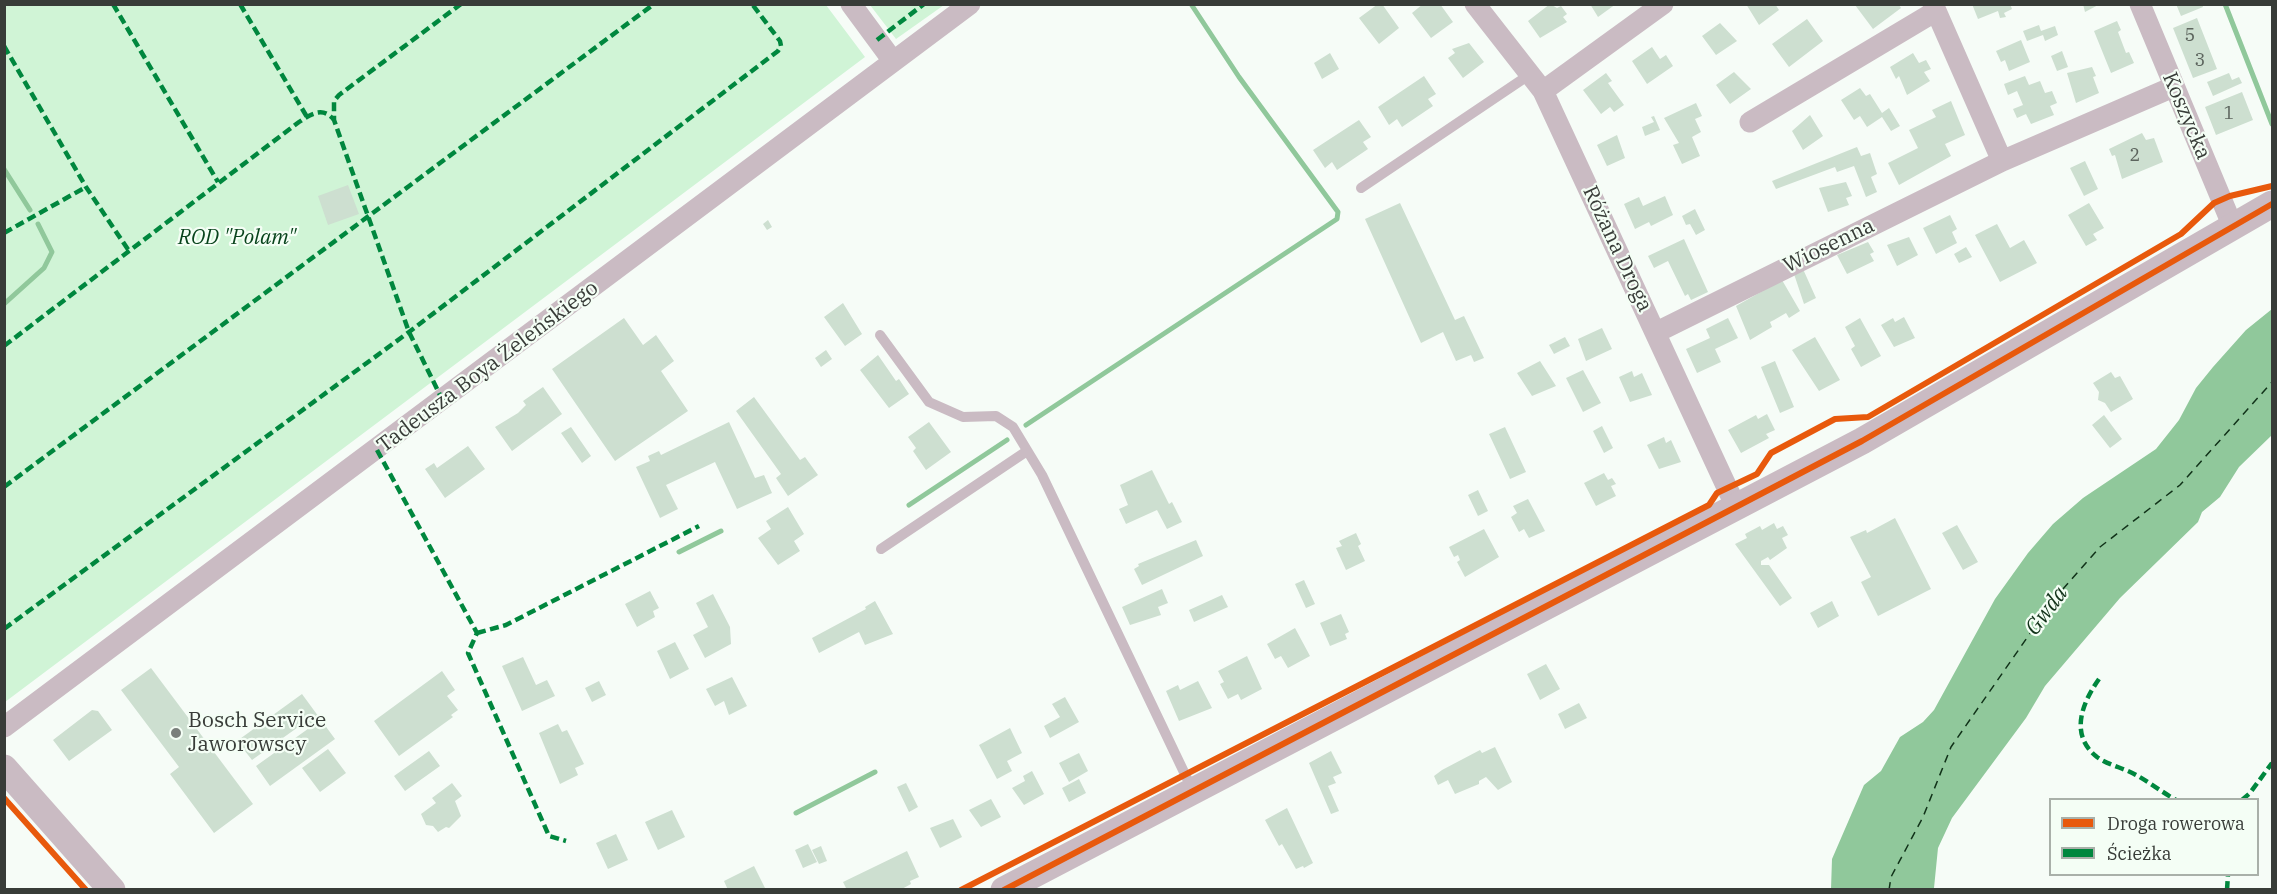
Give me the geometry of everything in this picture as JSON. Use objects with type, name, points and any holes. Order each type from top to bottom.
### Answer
[{"type":"street","points":[[851,4],[893,61]]},
{"type":"street","name":"Tadeusza Boya Żeleńskiego","points":[[4,727],[970,4]]},
{"type":"street","name":"Różana Droga","points":[[1475,4],[1536,83],[1656,332],[1736,507]]},
{"type":"street","points":[[1536,83],[1663,4]]},
{"type":"street","name":"Koszycka","points":[[2140,4],[2233,227]]},
{"type":"street","points":[[1750,122],[1934,8],[2002,161]]},
{"type":"street","name":"Wiosenna","points":[[1656,332],[2002,161],[2173,87]]},
{"type":"street","points":[[1004,890],[1862,441],[2272,204]]},
{"type":"street","points":[[4,768],[112,890]]},
{"type":"lane","points":[[1362,188],[1536,83]]},
{"type":"lane","points":[[880,335],[929,402],[963,417],[996,416],[1013,427],[1042,475],[1193,791]]},
{"type":"lane","points":[[881,549],[1027,451]]},
{"type":"green space","name":"ROD \"Polam\"","points":[[5,5],[826,5],[865,57],[5,702]]},
{"type":"green space","points":[[870,5],[944,5],[896,39]]},
{"type":"water","name":"Gwda","points":[[2272,309],[2272,435],[2239,467],[2220,497],[2202,512],[2198,522],[2120,598],[2045,686],[2026,718],[1952,818],[1938,848],[1934,888],[1831,889],[1832,859],[1864,785],[1881,771],[1900,737],[1923,722],[1934,710],[1995,599],[2028,553],[2053,524],[2083,498],[2156,449],[2179,420],[2196,388],[2213,367],[2246,330]]},
{"type":"building","points":[[1378,4],[1382,4],[1399,28],[1379,44],[1359,18]]},
{"type":"building","points":[[1423,4],[1440,4],[1453,22],[1431,38],[1412,13]]},
{"type":"building","points":[[1550,4],[1557,8],[1561,6],[1567,14],[1563,17],[1567,22],[1540,38],[1528,21]]},
{"type":"building","points":[[1590,4],[1616,4],[1598,17]]},
{"type":"building","points":[[1746,4],[1775,4],[1779,10],[1759,25]]},
{"type":"building","points":[[1972,4],[2010,4],[2012,9],[2004,13],[2006,17],[2000,18],[1998,11],[1978,19]]},
{"type":"building","points":[[2083,4],[2100,4],[2085,12]]},
{"type":"building","points":[[2176,4],[2202,4],[2203,7],[2181,16]]},
{"type":"building","points":[[1855,5],[1899,5],[1901,8],[1873,29]]},
{"type":"building","points":[[2197,18],[2217,69],[2193,78],[2173,28]]},
{"type":"building","points":[[1807,19],[1823,41],[1789,67],[1772,44]]},
{"type":"building","points":[[2117,21],[2121,30],[2118,32],[2126,53],[2129,52],[2134,63],[2111,73],[2094,31]]},
{"type":"building","points":[[1720,23],[1737,41],[1716,55],[1702,36]]},
{"type":"building","points":[[2039,25],[2041,31],[2055,26],[2058,35],[2045,41],[2043,35],[2027,41],[2023,31]]},
{"type":"building","points":[[2021,40],[2030,62],[2009,71],[2005,60],[2001,62],[1996,51]]},
{"type":"building","points":[[1469,43],[1484,62],[1463,78],[1448,58],[1455,53],[1452,49]]},
{"type":"building","points":[[1652,47],[1660,59],[1666,55],[1673,66],[1647,84],[1632,61]]},
{"type":"building","points":[[2062,51],[2068,67],[2057,71],[2051,56]]},
{"type":"building","points":[[1330,53],[1339,69],[1322,79],[1314,63]]},
{"type":"building","points":[[1913,53],[1919,63],[1926,60],[1931,69],[1924,72],[1930,81],[1907,95],[1899,76],[1896,79],[1890,67]]},
{"type":"building","points":[[2092,67],[2099,93],[2076,103],[2067,73]]},
{"type":"building","points":[[1734,72],[1751,89],[1730,104],[1716,85]]},
{"type":"building","points":[[1606,73],[1612,81],[1608,83],[1624,105],[1614,112],[1610,107],[1601,114],[1583,90]]},
{"type":"building","points":[[2229,73],[2232,80],[2239,77],[2242,83],[2213,96],[2207,82]]},
{"type":"building","points":[[1424,76],[1436,94],[1428,99],[1433,106],[1402,127],[1397,119],[1389,125],[1378,107]]},
{"type":"building","points":[[2025,76],[2029,85],[2040,81],[2045,93],[2052,91],[2057,103],[2050,106],[2054,115],[2031,124],[2026,114],[2017,118],[2013,109],[2023,105],[2017,91],[2008,95],[2004,84]]},
{"type":"building","points":[[1860,88],[1866,96],[1870,94],[1882,113],[1889,108],[1900,126],[1891,131],[1882,117],[1867,127],[1860,116],[1854,120],[1841,100]]},
{"type":"building","points":[[2242,92],[2253,120],[2216,135],[2205,107]]},
{"type":"building","points":[[1951,101],[1965,135],[1945,144],[1951,156],[1899,185],[1888,163],[1918,148],[1909,130],[1936,117],[1932,110]]},
{"type":"building","points":[[1696,103],[1702,116],[1695,119],[1701,132],[1692,137],[1700,156],[1682,164],[1673,145],[1679,143],[1664,118]]},
{"type":"building","points":[[1810,115],[1823,136],[1803,150],[1792,131]]},
{"type":"building","points":[[1654,116],[1660,130],[1645,136],[1642,127],[1654,122],[1651,117]]},
{"type":"building","points":[[1359,120],[1371,137],[1363,142],[1368,149],[1337,170],[1332,162],[1325,168],[1313,150]]},
{"type":"building","points":[[2142,133],[2146,140],[2154,138],[2163,162],[2122,179],[2115,155],[2112,156],[2109,149]]},
{"type":"building","points":[[1617,135],[1625,158],[1607,166],[1597,145]]},
{"type":"building","points":[[1857,147],[1861,156],[1870,153],[1877,174],[1871,177],[1877,192],[1866,197],[1854,166],[1837,172],[1835,167],[1776,189],[1772,181]]},
{"type":"building","points":[[2085,161],[2098,189],[2084,196],[2070,168]]},
{"type":"building","points":[[1846,182],[1852,196],[1846,198],[1849,205],[1828,212],[1819,188]]},
{"type":"building","points":[[348,185],[359,214],[328,225],[318,196]]},
{"type":"building","points":[[1665,196],[1673,215],[1651,226],[1649,222],[1635,229],[1624,204],[1639,197],[1643,206]]},
{"type":"building","points":[[1400,203],[1455,320],[1464,316],[1484,358],[1474,362],[1471,355],[1456,361],[1443,332],[1421,343],[1365,219]]},
{"type":"building","points":[[2089,203],[2104,228],[2093,234],[2097,240],[2086,246],[2068,215]]},
{"type":"building","points":[[1695,209],[1705,230],[1696,235],[1690,224],[1686,225],[1682,216]]},
{"type":"building","points":[[1950,215],[1957,229],[1952,232],[1957,243],[1936,254],[1923,228]]},
{"type":"building","points":[[768,220],[772,227],[767,230],[763,224]]},
{"type":"building","points":[[1997,224],[2010,248],[2024,240],[2037,263],[2000,282],[1975,235]]},
{"type":"building","points":[[1909,237],[1918,255],[1897,266],[1887,245]]},
{"type":"building","points":[[1684,239],[1708,292],[1691,300],[1688,294],[1685,296],[1668,261],[1654,268],[1648,256]]},
{"type":"building","points":[[1868,242],[1874,252],[1870,254],[1874,261],[1847,274],[1837,255]]},
{"type":"building","points":[[1966,247],[1972,257],[1959,263],[1954,254]]},
{"type":"building","points":[[1803,269],[1816,298],[1804,304],[1794,274]]},
{"type":"building","points":[[1782,280],[1800,311],[1789,318],[1786,313],[1770,322],[1772,327],[1750,340],[1736,306]]},
{"type":"building","points":[[843,303],[862,334],[845,346],[824,317]]},
{"type":"building","points":[[1904,317],[1915,338],[1894,347],[1881,325],[1893,318],[1895,322]]},
{"type":"building","points":[[624,318],[643,345],[656,335],[674,361],[661,371],[688,411],[615,461],[552,369]]},
{"type":"building","points":[[1728,318],[1738,338],[1715,349],[1721,362],[1697,373],[1686,349],[1710,338],[1706,329]]},
{"type":"building","points":[[1860,318],[1881,356],[1861,367],[1851,349],[1855,346],[1845,327]]},
{"type":"building","points":[[1602,328],[1612,349],[1586,361],[1578,339]]},
{"type":"building","points":[[1565,337],[1570,346],[1554,354],[1549,345]]},
{"type":"building","points":[[1815,337],[1840,380],[1819,391],[1792,350]]},
{"type":"building","points":[[826,350],[832,359],[821,367],[815,358]]},
{"type":"building","points":[[878,355],[896,381],[899,379],[909,394],[889,408],[860,370]]},
{"type":"building","points":[[1540,361],[1556,386],[1532,396],[1517,373]]},
{"type":"building","points":[[1775,361],[1794,407],[1780,413],[1761,367]]},
{"type":"building","points":[[1583,370],[1601,403],[1583,412],[1566,378]]},
{"type":"building","points":[[1632,371],[1634,377],[1642,373],[1652,395],[1630,402],[1619,377]]},
{"type":"building","points":[[2111,372],[2115,378],[2120,376],[2133,399],[2111,412],[2105,403],[2098,400],[2099,392],[2093,383]]},
{"type":"building","points":[[543,387],[562,414],[512,451],[495,427],[518,413],[526,405],[523,401]]},
{"type":"building","points":[[754,397],[800,460],[805,457],[818,475],[788,496],[776,478],[781,474],[736,411]]},
{"type":"building","points":[[1767,414],[1775,430],[1766,434],[1769,438],[1741,453],[1728,430],[1756,415],[1758,419]]},
{"type":"building","points":[[2104,415],[2122,439],[2110,448],[2092,425]]},
{"type":"building","points":[[729,422],[755,478],[764,475],[772,493],[737,509],[715,462],[666,485],[678,509],[660,518],[636,467],[650,461],[648,456],[659,451],[661,455]]},
{"type":"building","points":[[929,422],[951,452],[926,470],[913,451],[916,448],[908,437]]},
{"type":"building","points":[[1602,426],[1613,448],[1604,453],[1593,431]]},
{"type":"building","points":[[571,427],[591,456],[582,463],[561,433]]},
{"type":"building","points":[[1505,427],[1526,472],[1510,479],[1489,434]]},
{"type":"building","points":[[1664,437],[1666,443],[1671,440],[1681,462],[1659,469],[1647,445]]},
{"type":"building","points":[[468,446],[485,469],[445,498],[425,469],[434,463],[437,468]]},
{"type":"building","points":[[1152,470],[1169,504],[1172,502],[1182,522],[1167,529],[1157,510],[1126,524],[1119,509],[1128,505],[1120,485]]},
{"type":"building","points":[[1604,473],[1608,480],[1612,478],[1616,484],[1611,486],[1616,496],[1596,506],[1584,483]]},
{"type":"building","points":[[1478,490],[1488,511],[1478,516],[1468,495]]},
{"type":"building","points":[[1528,499],[1545,531],[1529,538],[1524,529],[1519,532],[1511,517],[1517,513],[1513,506]]},
{"type":"building","points":[[788,507],[804,534],[794,541],[800,551],[778,565],[758,538],[771,529],[766,521]]},
{"type":"building","points":[[1895,518],[1931,589],[1878,616],[1861,582],[1871,577],[1850,537],[1866,530],[1867,533]]},
{"type":"building","points":[[1774,523],[1777,529],[1783,526],[1788,535],[1782,538],[1787,548],[1770,560],[1768,557],[1761,561],[1761,565],[1769,565],[1792,598],[1780,606],[1735,544],[1747,538],[1745,534],[1760,526],[1762,530]]},
{"type":"building","points":[[1957,525],[1978,562],[1963,570],[1942,533]]},
{"type":"building","points":[[1484,529],[1499,557],[1465,577],[1457,562],[1460,560],[1458,555],[1454,557],[1449,547]]},
{"type":"building","points":[[1356,533],[1361,544],[1358,546],[1365,561],[1346,570],[1336,548],[1342,546],[1339,541]]},
{"type":"building","points":[[1196,540],[1203,556],[1142,585],[1134,569],[1139,566],[1138,564]]},
{"type":"building","points":[[1304,580],[1315,604],[1306,608],[1295,584]]},
{"type":"building","points":[[1162,589],[1168,603],[1158,607],[1161,615],[1130,625],[1122,607]]},
{"type":"building","points":[[650,591],[659,608],[653,611],[655,617],[637,627],[625,604]]},
{"type":"building","points":[[713,594],[730,627],[731,644],[705,658],[693,635],[708,627],[696,603]]},
{"type":"building","points":[[1222,595],[1228,607],[1194,622],[1189,610]]},
{"type":"building","points":[[875,601],[893,634],[865,645],[859,632],[819,653],[812,638],[866,609],[865,607]]},
{"type":"building","points":[[1832,601],[1839,616],[1818,628],[1810,613]]},
{"type":"building","points":[[1341,614],[1349,632],[1345,634],[1347,639],[1330,646],[1320,623]]},
{"type":"building","points":[[1295,628],[1310,656],[1288,668],[1281,656],[1275,659],[1267,644]]},
{"type":"building","points":[[675,642],[689,669],[670,679],[657,651]]},
{"type":"building","points":[[1247,656],[1262,689],[1241,700],[1238,694],[1228,699],[1220,684],[1224,682],[1218,671]]},
{"type":"building","points":[[523,657],[536,685],[547,680],[555,696],[522,711],[502,666]]},
{"type":"building","points":[[1546,664],[1560,689],[1540,700],[1527,674]]},
{"type":"building","points":[[151,668],[253,804],[214,833],[170,774],[179,767],[121,690]]},
{"type":"building","points":[[442,671],[455,690],[447,696],[458,710],[451,715],[453,717],[399,756],[374,721]]},
{"type":"building","points":[[732,677],[747,706],[729,715],[724,701],[715,706],[706,689]]},
{"type":"building","points":[[599,681],[606,695],[592,702],[585,688]]},
{"type":"building","points":[[1198,681],[1212,708],[1179,721],[1166,691],[1178,685],[1180,690]]},
{"type":"building","points":[[302,694],[335,739],[270,786],[256,766],[312,726],[308,720],[252,760],[237,741]]},
{"type":"building","points":[[1065,697],[1079,722],[1050,738],[1044,726],[1060,717],[1052,704]]},
{"type":"building","points":[[1579,703],[1587,718],[1565,729],[1558,714]]},
{"type":"building","points":[[92,710],[98,711],[112,730],[69,761],[53,740]]},
{"type":"building","points":[[558,724],[562,732],[567,730],[584,764],[575,768],[578,775],[560,784],[539,733]]},
{"type":"building","points":[[1010,728],[1022,753],[1007,761],[1012,771],[997,779],[979,745]]},
{"type":"building","points":[[1495,747],[1512,782],[1498,790],[1486,777],[1479,781],[1479,784],[1455,794],[1448,780],[1438,785],[1434,776],[1442,770],[1480,750],[1482,753]]},
{"type":"building","points":[[328,749],[346,773],[320,792],[302,768]]},
{"type":"building","points":[[429,751],[440,766],[405,791],[394,776]]},
{"type":"building","points":[[1331,751],[1342,773],[1333,777],[1336,783],[1328,786],[1339,811],[1331,814],[1309,763]]},
{"type":"building","points":[[1079,753],[1088,771],[1069,782],[1059,763]]},
{"type":"building","points":[[1032,771],[1044,794],[1024,805],[1012,788],[1025,781],[1023,776]]},
{"type":"building","points":[[1079,779],[1086,793],[1069,802],[1062,788]]},
{"type":"building","points":[[452,783],[462,796],[455,801],[461,816],[449,828],[446,827],[438,832],[433,826],[426,825],[421,814],[436,803],[432,798]]},
{"type":"building","points":[[906,783],[918,807],[909,812],[897,787]]},
{"type":"building","points":[[991,799],[1001,817],[981,827],[969,810]]},
{"type":"building","points":[[1287,808],[1313,863],[1304,868],[1303,866],[1296,869],[1282,844],[1279,846],[1265,820]]},
{"type":"building","points":[[672,810],[685,837],[658,850],[645,822]]},
{"type":"building","points":[[953,819],[962,837],[940,848],[930,828]]},
{"type":"building","points":[[616,834],[628,860],[608,869],[596,843]]},
{"type":"building","points":[[808,844],[817,862],[803,868],[795,850]]},
{"type":"building","points":[[821,846],[827,861],[819,864],[812,850]]},
{"type":"building","points":[[907,851],[919,877],[910,881],[911,884],[900,890],[847,890],[843,882]]},
{"type":"building","points":[[754,866],[766,890],[728,890],[724,881]]},
{"type":"waterway","points":[[1026,425],[1337,219],[1338,212],[1239,77],[1191,4]]},
{"type":"waterway","points":[[2225,4],[2272,124]]},
{"type":"waterway","points":[[4,169],[30,210]]},
{"type":"waterway","points":[[4,304],[44,268],[52,252],[38,224]]},
{"type":"waterway","points":[[909,505],[1007,440]]},
{"type":"waterway","points":[[679,552],[721,531]]},
{"type":"waterway","points":[[796,813],[875,772]]},
{"type":"ferry route","points":[[1889,890],[1891,877],[1923,817],[1951,747],[2054,599],[2100,547],[2180,485],[2272,382]]},
{"type":"marked path","points":[[113,4],[218,182]]},
{"type":"marked path","points":[[240,4],[307,117]]},
{"type":"marked path","points":[[443,401],[409,332],[334,120],[334,101],[461,4]]},
{"type":"marked path","points":[[4,487],[654,4]]},
{"type":"marked path","points":[[4,629],[409,332],[778,51],[781,46],[780,41],[752,4]]},
{"type":"marked path","points":[[877,40],[924,4]]},
{"type":"marked path","points":[[4,46],[86,187],[129,251]]},
{"type":"marked path","points":[[4,346],[299,122],[312,114],[321,112],[334,120]]},
{"type":"marked path","points":[[4,233],[86,187]]},
{"type":"marked path","points":[[377,450],[477,633],[468,653],[549,836],[566,841]]},
{"type":"marked path","points":[[477,633],[506,625],[699,526]]},
{"type":"marked path","points":[[2099,679],[2088,698],[2081,719],[2083,739],[2088,748],[2101,760],[2136,775],[2173,798]]},
{"type":"marked path","points":[[2244,798],[2272,763]]},
{"type":"marked path","points":[[2227,890],[2228,876]]},
{"type":"cycle path","points":[[961,890],[1709,505],[1717,493],[1757,474],[1771,453],[1835,419],[1868,417],[2181,234],[2214,203],[2230,196],[2272,186]]},
{"type":"cycle path","points":[[1004,890],[1862,441],[2272,204]]},
{"type":"cycle path","points":[[4,798],[86,890]]},
{"type":"place","name":"Bosch Service Jaworowscy","points":[[176,733]]}]
